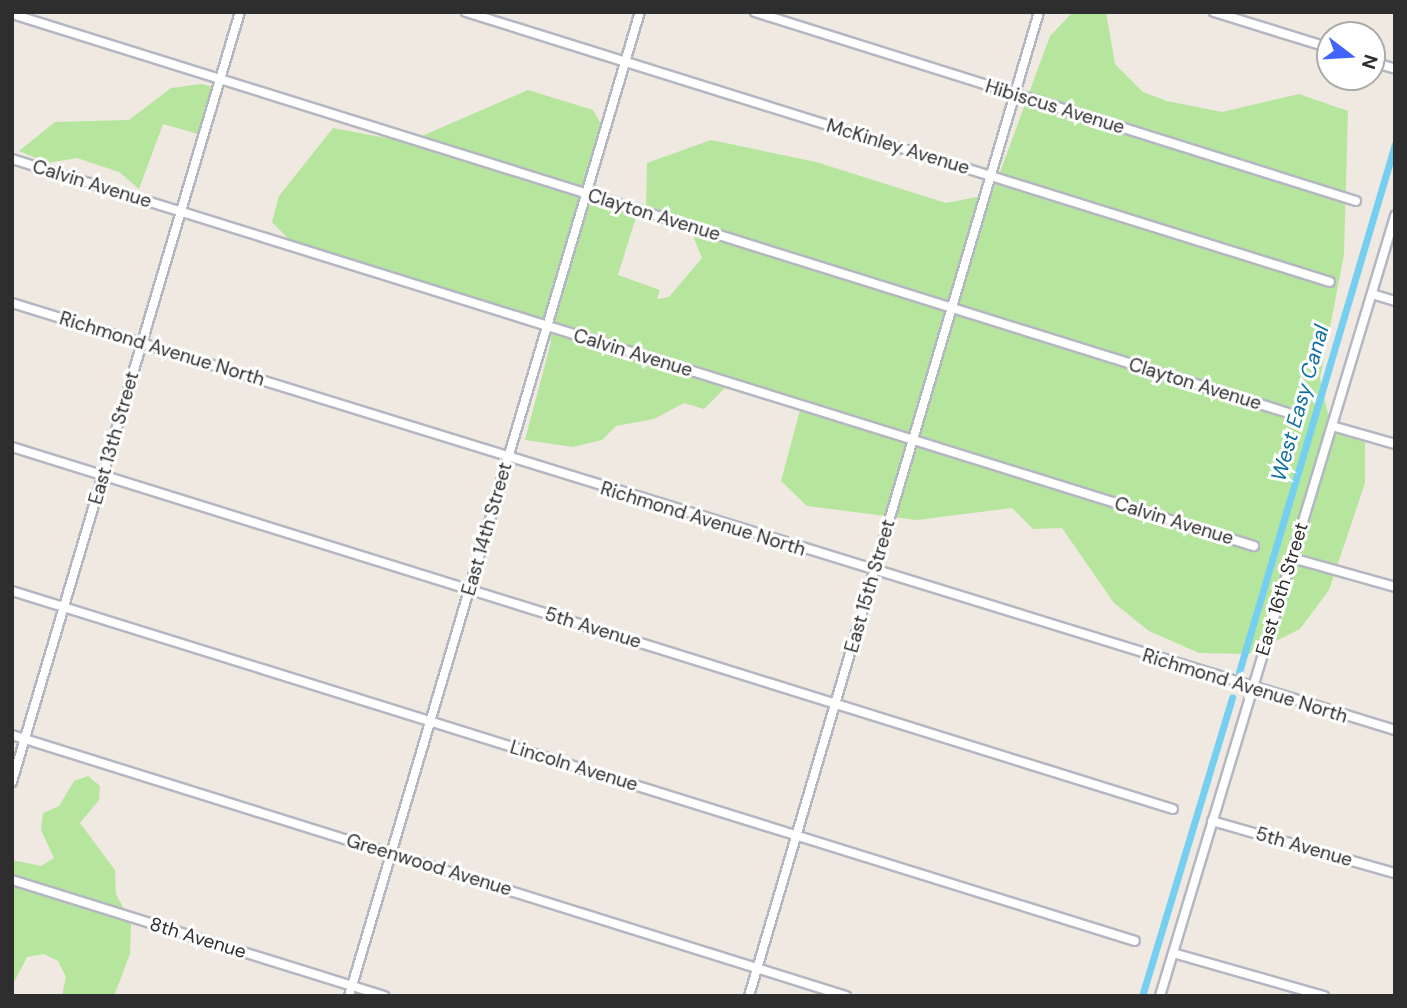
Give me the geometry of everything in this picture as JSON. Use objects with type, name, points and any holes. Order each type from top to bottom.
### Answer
[{"type":"street","name":"East 13th Street","points":[[12,782],[240,12]]},
{"type":"street","name":"McKinley Avenue","points":[[466,12],[1330,282]]},
{"type":"street","name":"East 14th Street","points":[[349,996],[640,12]]},
{"type":"street","name":"Hibiscus Avenue","points":[[755,12],[1356,201]]},
{"type":"street","name":"East 15th Street","points":[[749,996],[1039,12]]},
{"type":"street","points":[[1214,12],[1316,44]]},
{"type":"street","name":"Clayton Avenue","points":[[12,14],[1295,415]]},
{"type":"street","name":"Calvin Avenue","points":[[12,159],[1254,546]]},
{"type":"street","name":"East 16th Street","points":[[1160,996],[1395,216]]},
{"type":"street","points":[[1371,294],[1395,301]]},
{"type":"street","name":"Richmond Avenue North","points":[[12,303],[1252,690],[1395,730]]},
{"type":"street","points":[[1332,426],[1395,444]]},
{"type":"street","name":"5th Avenue","points":[[12,447],[1173,809]]},
{"type":"street","points":[[1292,558],[1395,587]]},
{"type":"street","name":"Lincoln Avenue","points":[[12,591],[1135,941]]},
{"type":"street","name":"Greenwood Avenue","points":[[12,735],[846,996]]},
{"type":"street","name":"5th Avenue","points":[[1212,821],[1395,873]]},
{"type":"street","name":"8th Avenue","points":[[12,880],[384,996]]},
{"type":"street","points":[[1173,953],[1324,996]]},
{"type":"green space","points":[[1073,12],[1106,12],[1115,64],[1143,92],[1167,101],[1222,112],[1299,94],[1348,111],[1344,255],[1320,378],[1328,414],[1365,441],[1365,483],[1329,590],[1300,629],[1249,654],[1199,653],[1149,631],[1114,603],[1062,528],[1033,529],[1012,508],[917,520],[807,506],[781,481],[800,410],[727,386],[704,409],[684,403],[654,419],[616,426],[602,440],[573,447],[525,440],[551,342],[549,326],[307,258],[272,222],[279,196],[333,128],[408,142],[528,90],[593,110],[606,133],[596,184],[606,203],[636,217],[618,275],[660,290],[657,299],[669,297],[702,258],[693,236],[646,215],[647,163],[711,140],[816,162],[946,203],[992,194],[1050,36]]},
{"type":"green space","points":[[201,84],[213,87],[198,134],[163,124],[139,189],[119,172],[77,158],[47,163],[19,151],[55,122],[129,120],[171,88]]},
{"type":"green space","points":[[88,776],[100,786],[99,800],[80,823],[115,870],[116,894],[131,922],[130,954],[114,996],[62,996],[66,977],[58,961],[44,954],[27,957],[12,986],[12,860],[41,866],[54,858],[41,830],[43,813],[59,806],[74,781]]},
{"type":"waterway","name":"West Easy Canal","points":[[1239,672],[1395,144]]},
{"type":"waterway","name":"West Easy Canal","points":[[1142,996],[1232,697]]}]
